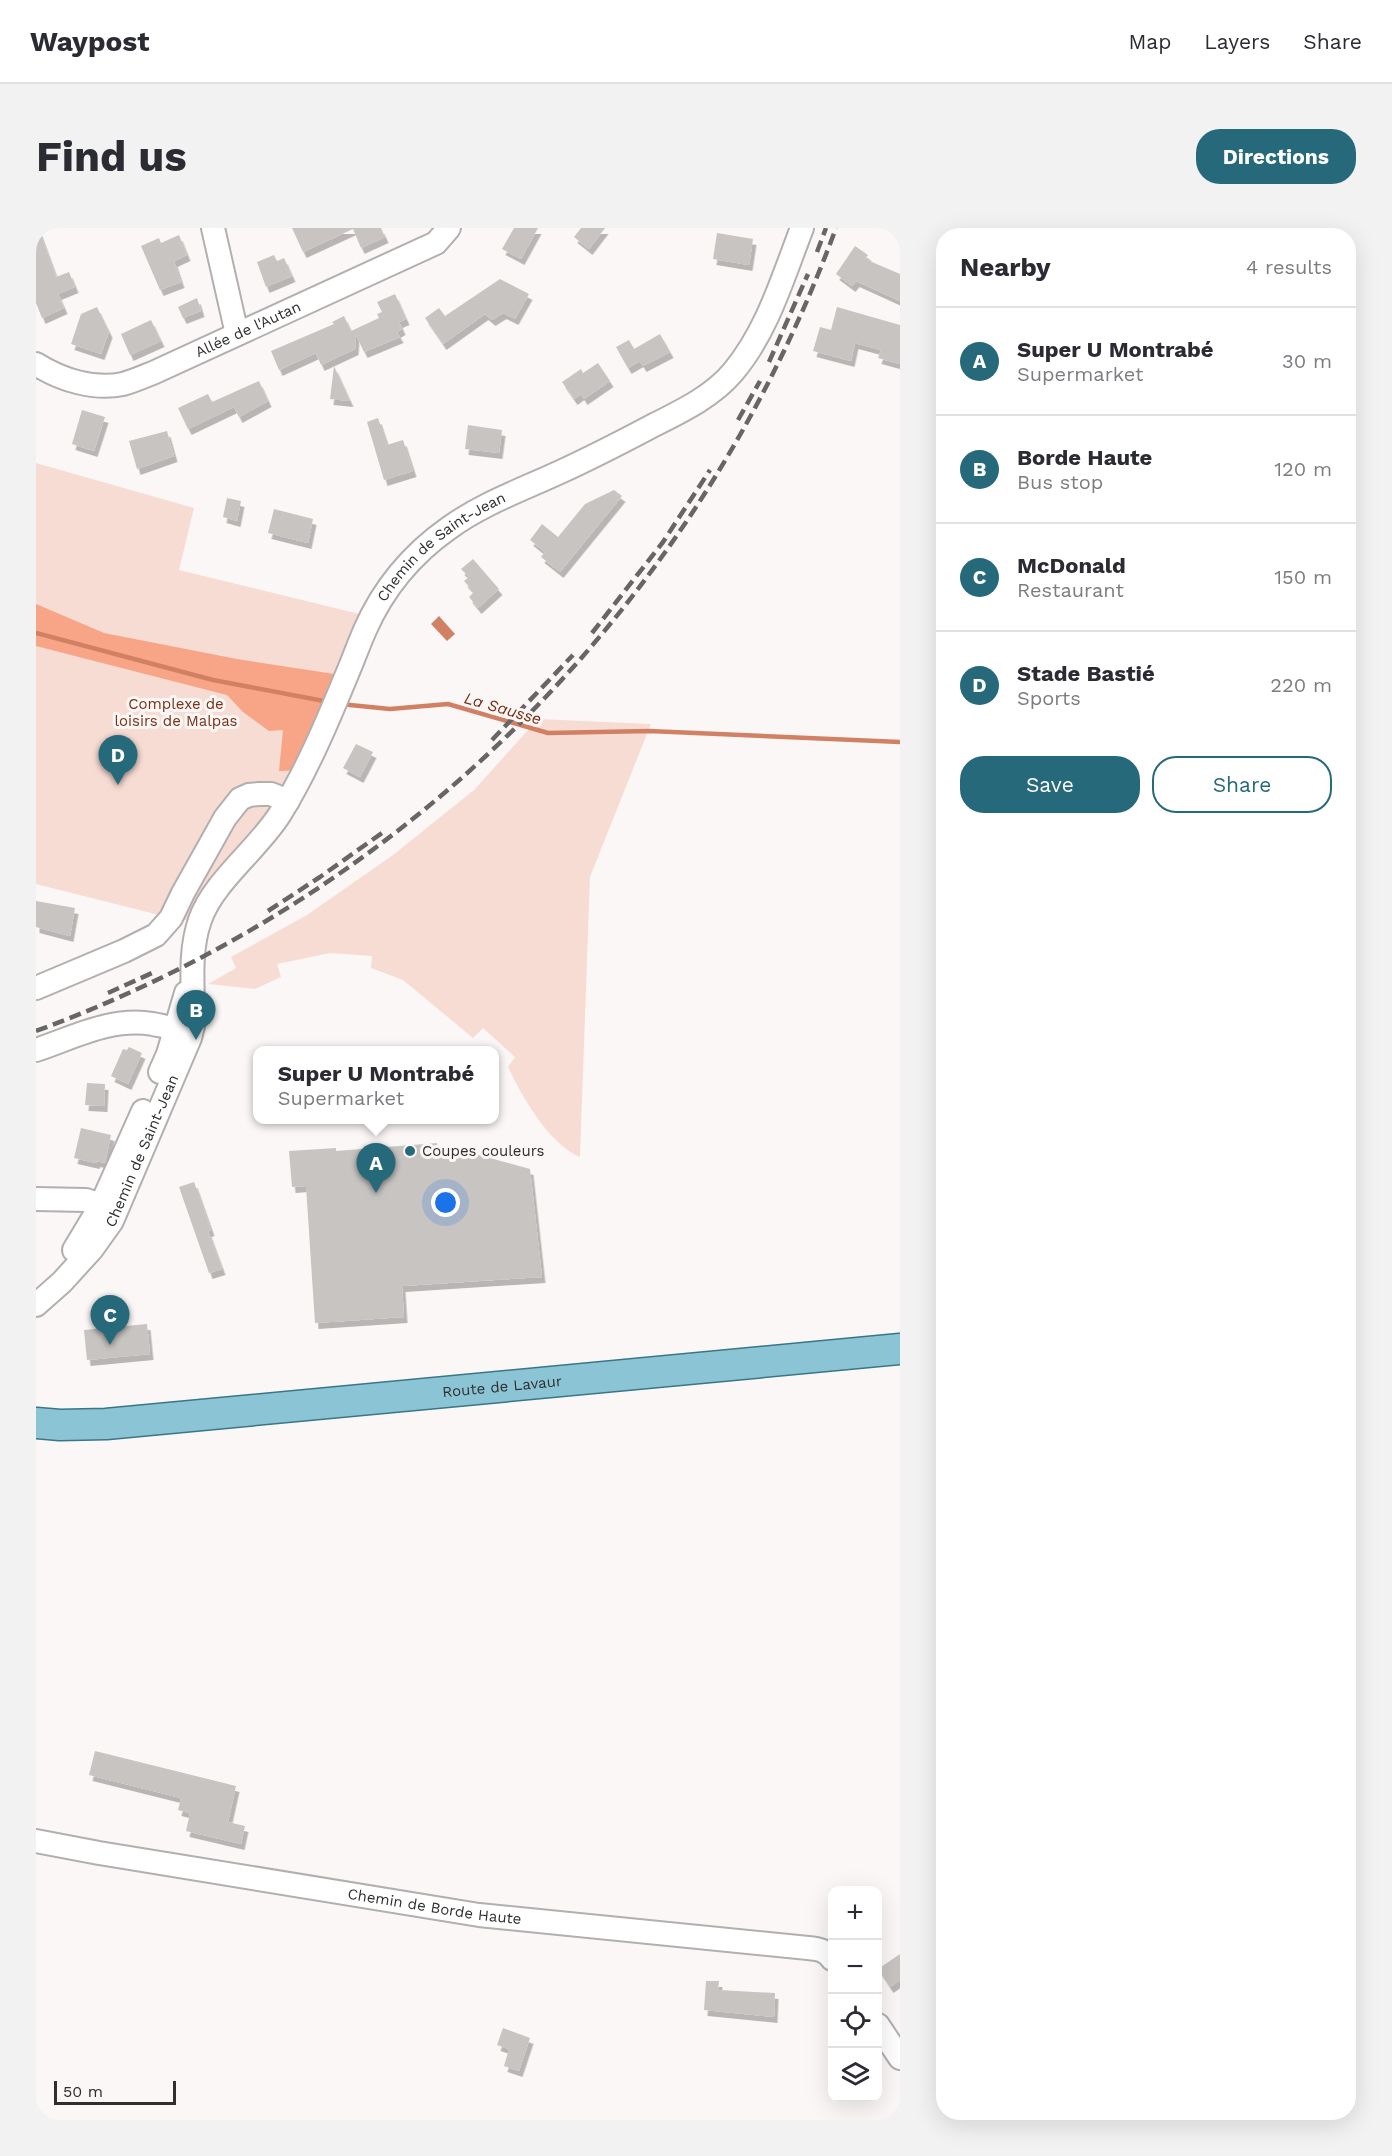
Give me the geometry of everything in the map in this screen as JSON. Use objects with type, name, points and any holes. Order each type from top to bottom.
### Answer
[{"type":"main road","name":"Route de Lavaur","points":[[36,1423],[106,1424],[900,1349]]},
{"type":"main road","name":"Route de Lavaur","points":[[36,1442],[106,1424]]},
{"type":"street","points":[[213,228],[237,333]]},
{"type":"street","name":"Allée de l'Autan","points":[[36,364],[51,374],[70,381],[97,385],[122,384],[155,372],[436,243],[449,228]]},
{"type":"street","name":"Chemin de Saint-Jean","points":[[36,1292],[60,1268],[87,1230],[106,1213],[190,1038],[193,1026],[192,971],[197,929],[206,907],[218,889],[264,837],[288,801],[342,688],[366,628],[384,595],[407,564],[449,527],[475,512],[593,457],[707,395],[733,372],[753,345],[776,297],[801,228]]},
{"type":"street","points":[[36,988],[156,935],[168,923],[225,818],[240,799],[249,795],[271,794],[288,801]]},
{"type":"street","name":"Chemin de Saint-Jean","points":[[36,1305],[62,1282],[92,1249],[168,1054],[192,971]]},
{"type":"street","points":[[36,1050],[98,1027],[116,1023],[139,1022],[170,1027],[175,1031]]},
{"type":"street","points":[[36,1199],[86,1200],[106,1213]]},
{"type":"street","points":[[62,1200],[80,1210],[87,1230]]},
{"type":"street","name":"Chemin de Borde Haute","points":[[36,1841],[99,1854],[479,1915],[808,1948],[828,1953]]},
{"type":"street","points":[[882,2031],[900,2058]]},
{"type":"green space","name":"Complexe de loisirs de Malpas","points":[[36,463],[194,508],[179,570],[372,617],[331,711],[200,920],[179,920],[36,884]]},
{"type":"green space","points":[[538,719],[651,724],[590,877],[580,1157],[569,1151],[547,1131],[529,1105],[508,1067],[515,1057],[483,1028],[473,1038],[403,980],[371,968],[372,956],[330,953],[277,964],[281,977],[255,989],[208,984],[236,968],[231,957],[307,915],[393,855],[474,790]]},
{"type":"shaded area","points":[[36,604],[104,633],[237,659],[347,676],[304,770],[279,771],[283,730],[269,731],[243,712],[227,695],[36,646]]},
{"type":"shaded area","points":[[439,616],[455,634],[447,641],[431,624]]},
{"type":"building","points":[[36,228],[38,228],[56,277],[69,272],[75,287],[58,294],[64,308],[42,318],[36,303]]},
{"type":"building","points":[[292,228],[381,228],[385,237],[361,248],[353,229],[303,252]]},
{"type":"building","points":[[514,228],[538,228],[521,259],[502,249]]},
{"type":"building","points":[[581,228],[605,228],[589,249],[574,237]]},
{"type":"building","points":[[717,233],[753,239],[749,265],[713,259]]},
{"type":"building","points":[[179,235],[187,255],[174,261],[181,282],[160,290],[141,246],[159,238],[161,243]]},
{"type":"building","points":[[855,246],[868,255],[865,259],[900,274],[900,301],[856,281],[852,286],[836,274]]},
{"type":"building","points":[[274,255],[277,261],[284,258],[292,276],[266,287],[257,262]]},
{"type":"building","points":[[500,279],[529,294],[515,319],[503,313],[492,320],[485,314],[443,344],[425,318],[439,308],[445,316]]},
{"type":"building","points":[[395,294],[406,319],[399,322],[402,329],[397,332],[400,337],[364,352],[356,335],[355,349],[321,365],[316,353],[279,370],[271,351],[334,324],[332,322],[344,316],[351,331],[379,318],[377,314],[382,312],[377,302]]},
{"type":"building","points":[[197,298],[201,311],[183,318],[178,307]]},
{"type":"building","points":[[97,307],[109,332],[101,354],[71,344],[81,314]]},
{"type":"building","points":[[837,307],[900,325],[900,364],[878,358],[881,350],[855,343],[851,361],[813,351],[820,327],[831,330]]},
{"type":"building","points":[[151,320],[161,341],[130,355],[121,334]]},
{"type":"building","points":[[660,334],[670,352],[643,366],[640,361],[628,368],[616,347],[629,340],[634,349]]},
{"type":"building","points":[[598,363],[610,381],[584,399],[581,394],[574,399],[562,382],[581,369],[583,373]]},
{"type":"building","points":[[334,366],[350,401],[330,399]]},
{"type":"building","points":[[259,381],[268,401],[239,417],[234,407],[188,429],[178,408],[208,394],[212,402]]},
{"type":"building","points":[[82,410],[105,417],[94,451],[72,444]]},
{"type":"building","points":[[378,418],[387,445],[403,440],[413,471],[384,480],[367,422]]},
{"type":"building","points":[[468,425],[502,430],[499,453],[465,449]]},
{"type":"building","points":[[167,431],[174,456],[137,469],[129,441]]},
{"type":"building","points":[[614,490],[622,496],[560,572],[541,557],[545,552],[530,540],[542,524],[558,537],[585,504]]},
{"type":"building","points":[[227,498],[241,501],[237,521],[223,517]]},
{"type":"building","points":[[274,509],[313,519],[308,543],[268,533]]},
{"type":"building","points":[[473,559],[499,589],[478,608],[469,597],[474,592],[464,581],[469,577],[461,569]]},
{"type":"building","points":[[356,744],[373,752],[360,777],[343,768]]},
{"type":"building","points":[[36,901],[75,908],[70,936],[36,927]]},
{"type":"building","points":[[129,1047],[142,1053],[128,1084],[111,1076],[123,1049],[127,1050]]},
{"type":"building","points":[[87,1083],[105,1084],[104,1106],[85,1105]]},
{"type":"building","points":[[81,1128],[111,1135],[105,1163],[74,1158]]},
{"type":"building","points":[[437,1143],[438,1154],[468,1152],[530,1169],[542,1277],[402,1286],[404,1317],[315,1323],[306,1186],[292,1187],[289,1151],[336,1148],[336,1151]]},
{"type":"building","points":[[194,1182],[222,1269],[209,1273],[179,1187]]},
{"type":"building","points":[[147,1324],[150,1354],[87,1360],[84,1330]]},
{"type":"building","points":[[95,1751],[236,1786],[228,1822],[245,1826],[241,1844],[186,1831],[190,1813],[178,1810],[181,1798],[89,1775]]},
{"type":"building","points":[[900,1954],[900,1980],[890,1987],[882,1975],[882,1966]]},
{"type":"building","points":[[706,1981],[719,1981],[718,1990],[775,1993],[774,2017],[704,2010]]},
{"type":"building","points":[[503,2028],[530,2038],[519,2071],[504,2066],[509,2049],[497,2045]]},
{"type":"waterway","name":"La Sausse","points":[[36,633],[213,680],[329,702]]},
{"type":"waterway","name":"La Sausse","points":[[340,704],[390,709],[448,704],[548,733],[649,731],[900,742]]},
{"type":"railway","points":[[817,252],[826,228]]},
{"type":"railway","points":[[36,1031],[172,972],[300,900],[418,815],[525,718],[621,610],[706,492],[777,365],[836,228]]},
{"type":"railway","points":[[769,362],[808,274]]},
{"type":"railway","points":[[738,420],[760,381]]},
{"type":"railway","points":[[592,633],[663,542],[710,470]]},
{"type":"railway","points":[[492,740],[573,655]]},
{"type":"railway","points":[[268,911],[382,833]]},
{"type":"railway","points":[[108,993],[152,973]]},
{"type":"place","name":"Stade Bastié","points":[[118,785]]},
{"type":"place","name":"Borde Haute","points":[[196,1040]]},
{"type":"place","name":"Coupes couleurs","points":[[410,1151]]},
{"type":"place","name":"Super U Montrabé","points":[[376,1193]]},
{"type":"place","name":"McDonald","points":[[110,1345]]}]
